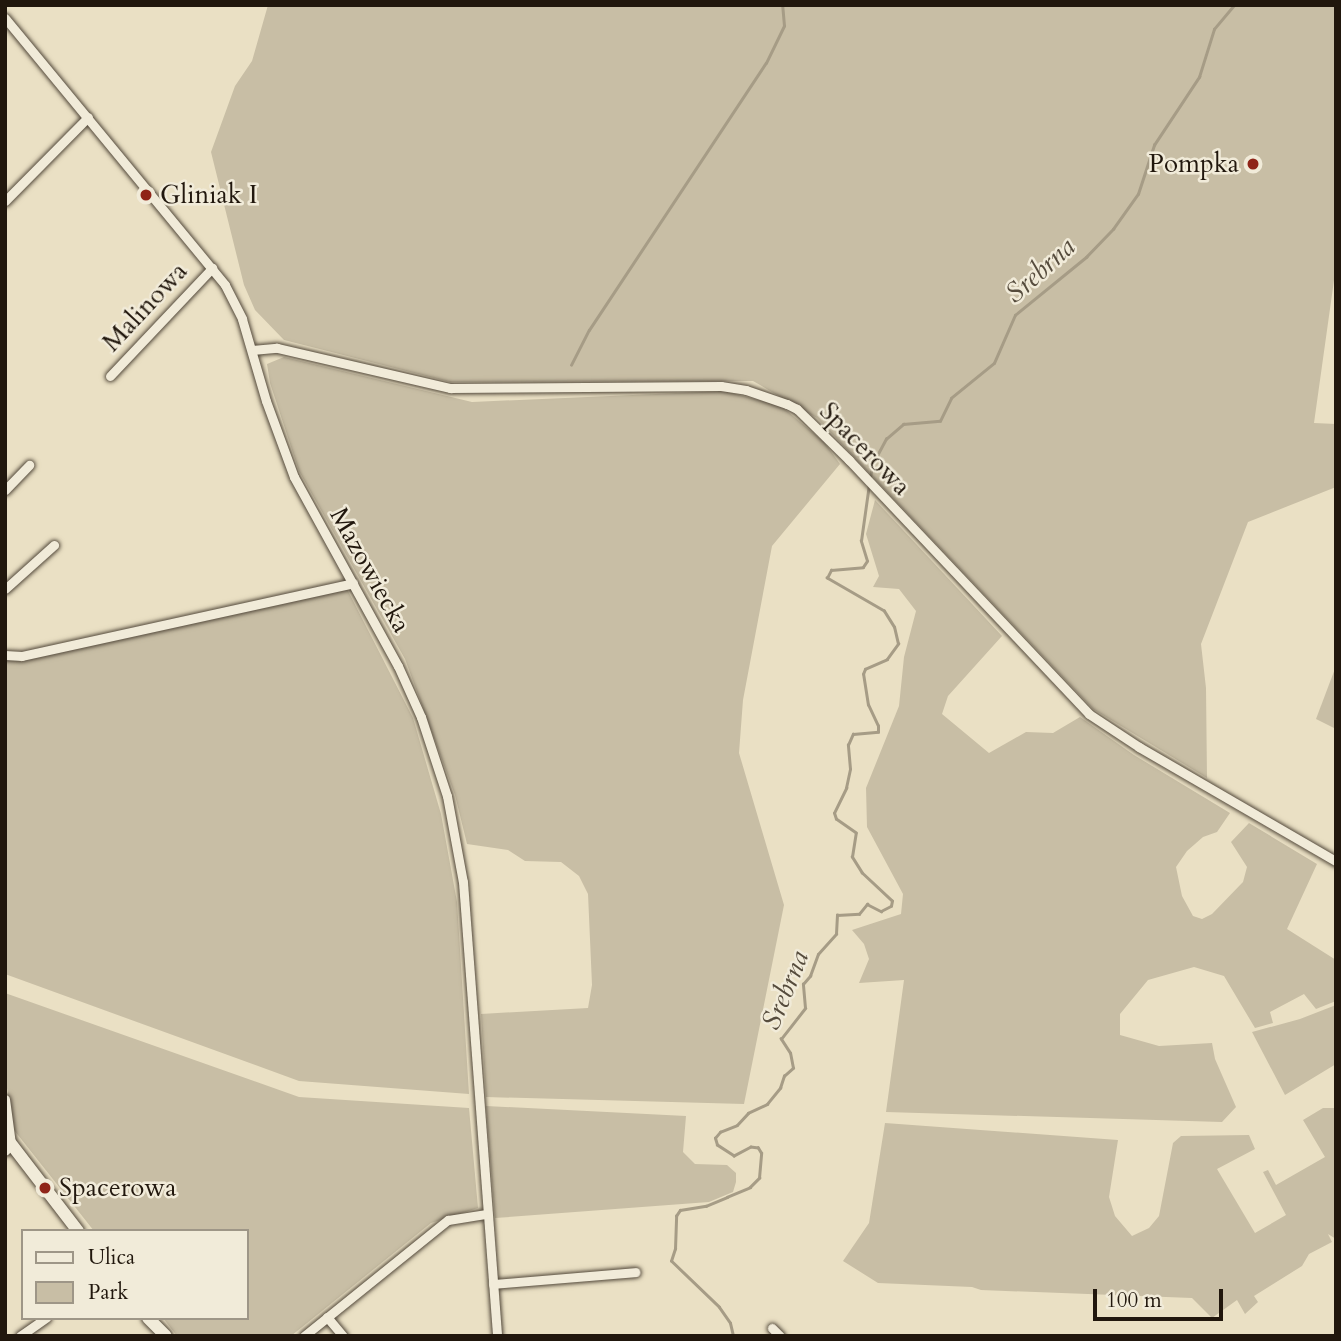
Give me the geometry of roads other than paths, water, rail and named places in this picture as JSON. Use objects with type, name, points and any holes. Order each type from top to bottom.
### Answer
[{"type":"main road","points":[[7,1144],[76,1229]]},
{"type":"main road","points":[[150,1320],[166,1336]]},
{"type":"street","name":"Mazowiecka","points":[[6,21],[212,268],[233,300],[252,351],[269,411],[294,477],[398,666],[421,717],[450,809],[463,882],[497,1336]]},
{"type":"street","points":[[5,201],[88,117]]},
{"type":"street","name":"Malinowa","points":[[110,376],[212,268]]},
{"type":"street","name":"Spacerowa","points":[[252,351],[276,348],[450,388],[721,386],[746,390],[797,410],[863,475],[1089,714],[1139,747],[1334,859]]},
{"type":"street","points":[[5,490],[29,465]]},
{"type":"street","points":[[5,589],[54,545]]},
{"type":"street","points":[[5,655],[22,656],[353,583]]},
{"type":"street","points":[[5,1099],[7,1144]]},
{"type":"street","points":[[304,1336],[448,1220],[487,1214]]},
{"type":"street","points":[[492,1284],[635,1272]]},
{"type":"street","points":[[327,1317],[343,1336]]},
{"type":"street","points":[[20,1336],[43,1320]]},
{"type":"street","points":[[772,1328],[780,1336]]},
{"type":"waterway","points":[[571,365],[589,330],[766,63],[784,26],[782,5]]},
{"type":"waterway","name":"Srebrna","points":[[870,478],[872,465],[886,439],[903,424],[940,421],[951,398],[994,363],[1015,315],[1086,257],[1113,229],[1138,194],[1154,145],[1199,77],[1214,29],[1234,5]]},
{"type":"waterway","name":"Srebrna","points":[[733,1336],[730,1323],[719,1307],[671,1261],[675,1249],[676,1216],[680,1210],[706,1206],[750,1187],[759,1178],[761,1153],[758,1148],[751,1147],[734,1156],[717,1145],[715,1138],[720,1132],[737,1125],[748,1113],[767,1104],[780,1088],[784,1076],[793,1068],[790,1053],[781,1039],[805,1008],[803,984],[810,976],[818,954],[836,934],[837,915],[859,914],[867,904],[881,911],[891,906],[892,901],[862,873],[852,857],[856,833],[836,819],[834,813],[846,788],[850,769],[848,745],[853,734],[878,732],[868,705],[863,674],[865,669],[887,659],[898,644],[894,627],[884,611],[827,578],[831,570],[863,567],[867,561],[861,541],[869,484]]},
{"type":"place","name":"Pompka","points":[[1253,164]]},
{"type":"place","name":"Gliniak I","points":[[146,195]]},
{"type":"place","name":"Spacerowa","points":[[45,1188]]}]
